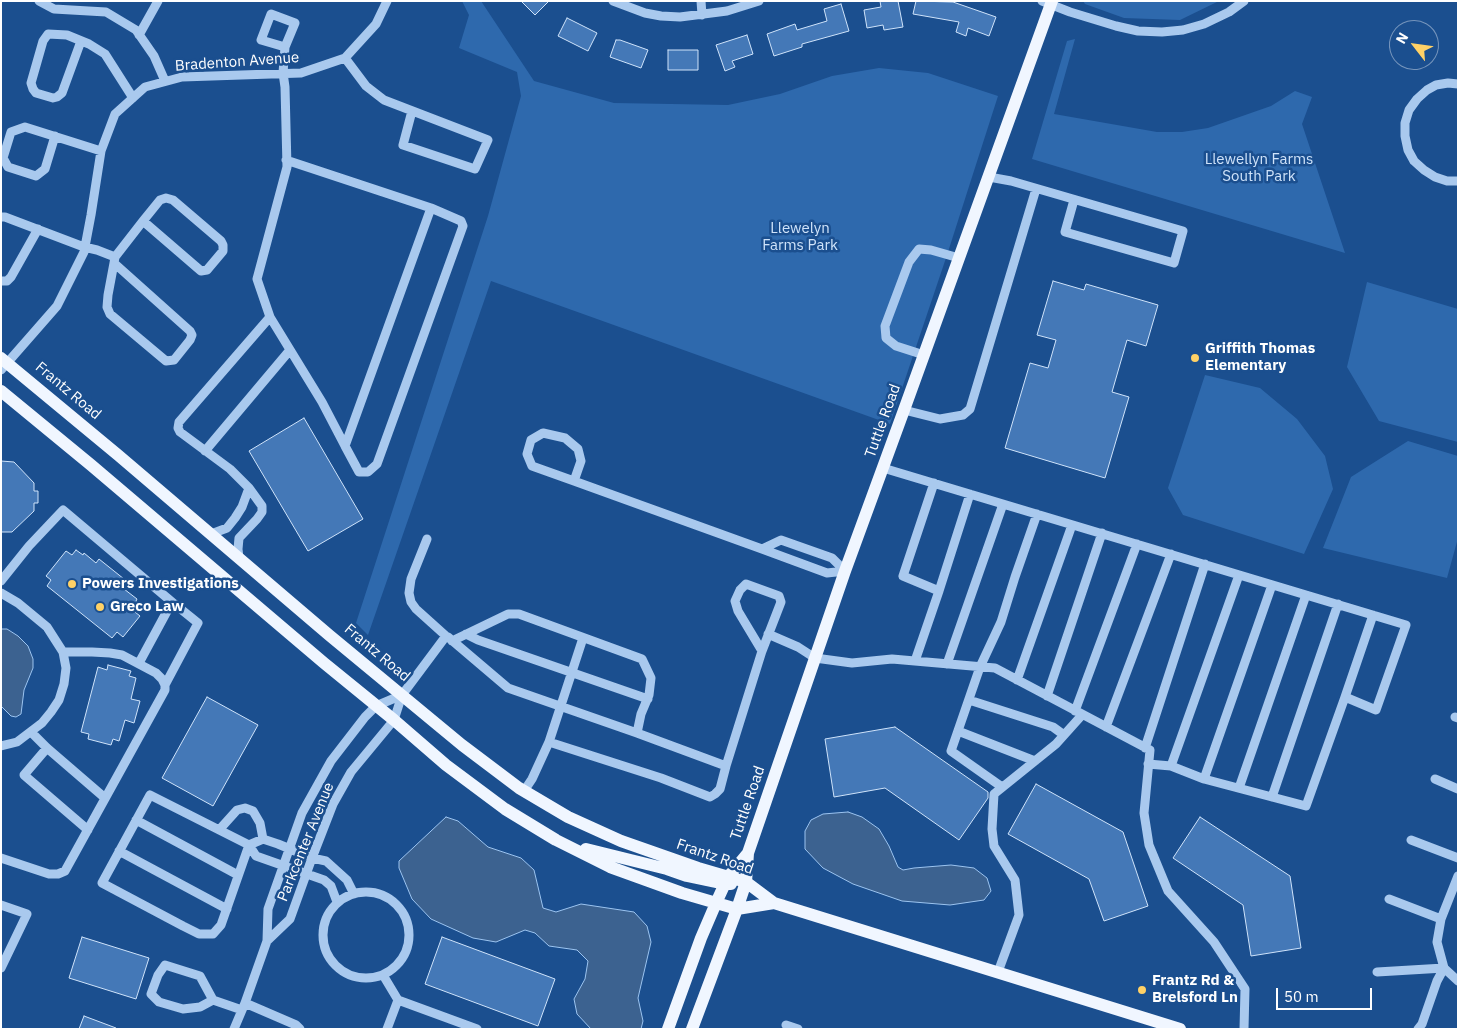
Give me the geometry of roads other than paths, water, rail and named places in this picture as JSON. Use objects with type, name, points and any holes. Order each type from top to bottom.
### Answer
[{"type":"main road","name":"Tuttle Road","points":[[748,852],[845,571],[989,177],[1048,2]]},
{"type":"main road","name":"Frantz Road","points":[[3,363],[211,534],[402,695],[524,791],[568,817],[621,841],[727,881]]},
{"type":"main road","name":"Frantz Road","points":[[1,391],[446,765],[505,809],[566,845],[610,867],[682,893],[737,909],[774,903]]},
{"type":"main road","points":[[566,845],[687,876],[746,882]]},
{"type":"main road","points":[[668,1029],[701,938],[716,903],[727,881],[748,852]]},
{"type":"main road","points":[[692,1029],[746,882],[748,852]]},
{"type":"main road","name":"Frantz Road","points":[[746,882],[774,903],[1180,1029]]},
{"type":"street","points":[[39,1],[54,9],[106,12],[136,30],[154,56],[165,81]]},
{"type":"street","points":[[139,35],[158,1]]},
{"type":"street","name":"Bradenton Avenue","points":[[3,363],[56,306],[84,252],[102,151],[115,114],[145,87],[165,81],[182,77],[301,73],[345,58],[376,24],[387,1]]},
{"type":"street","points":[[613,1],[645,13],[680,17],[727,12],[759,1]]},
{"type":"street","points":[[701,1],[702,15]]},
{"type":"street","points":[[1048,2],[1070,12],[1116,26],[1138,31],[1162,32],[1183,30],[1204,24],[1229,12],[1244,1]]},
{"type":"street","points":[[81,41],[62,94],[53,98],[32,89],[31,83],[43,40],[48,34],[66,36],[81,41],[105,54],[133,98]]},
{"type":"street","points":[[285,47],[282,73],[285,87],[286,160],[287,167],[256,279],[270,317],[322,402],[359,472],[368,472],[377,464],[463,226],[462,221],[431,208],[286,160]]},
{"type":"street","points":[[345,58],[356,70],[366,86],[384,100],[488,140],[476,169],[403,145],[412,111]]},
{"type":"street","points":[[1458,84],[1436,85],[1427,90],[1409,110],[1405,123],[1408,150],[1414,161],[1435,177],[1458,181]]},
{"type":"street","points":[[55,136],[45,169],[36,176],[8,167],[3,158],[11,132],[25,126],[102,151]]},
{"type":"street","points":[[989,177],[1011,181],[1183,231],[1174,263],[1064,232],[1074,200]]},
{"type":"street","points":[[904,410],[940,418],[963,415],[970,409],[1036,189]]},
{"type":"street","points":[[1,217],[84,247],[98,250],[114,260],[190,330],[192,335],[190,340],[174,360],[166,361],[110,314],[107,307],[114,260],[143,221],[160,200],[166,198],[173,200],[220,240],[223,245],[223,250],[207,270],[201,271],[143,221]]},
{"type":"street","points":[[346,446],[431,208]]},
{"type":"street","points":[[1,281],[7,281],[11,277],[38,229]]},
{"type":"street","points":[[924,355],[896,346],[886,338],[885,326],[909,262],[919,249],[931,250],[959,258]]},
{"type":"street","points":[[239,558],[240,538],[262,512],[262,506],[249,488],[230,468],[180,432],[178,428],[179,422],[270,317]]},
{"type":"street","points":[[205,451],[290,350]]},
{"type":"street","points":[[574,481],[581,461],[578,449],[566,438],[544,433],[531,440],[527,454],[532,466],[827,573],[845,571]]},
{"type":"street","points":[[883,468],[1406,625],[1376,710],[1345,697]]},
{"type":"street","points":[[934,483],[904,576],[939,592]]},
{"type":"street","points":[[211,534],[227,528],[242,507],[249,488]]},
{"type":"street","points":[[915,661],[970,494]]},
{"type":"street","points":[[947,664],[1003,504]]},
{"type":"street","points":[[1,581],[63,510],[198,623],[165,685],[165,690],[65,871],[58,874],[49,874],[1,858]]},
{"type":"street","points":[[1002,787],[951,751],[980,667],[1001,622],[1014,577],[1037,514]]},
{"type":"street","points":[[1017,680],[1072,525]]},
{"type":"street","points":[[1047,696],[1102,534]]},
{"type":"street","points":[[427,539],[411,579],[409,593],[412,602],[416,609],[508,688],[726,766]]},
{"type":"street","points":[[762,549],[781,540],[832,558],[845,571]]},
{"type":"street","points":[[998,972],[1018,915],[1015,880],[994,846],[992,829],[994,794],[1056,744],[1079,713],[1138,544]]},
{"type":"street","points":[[1106,727],[1171,554]]},
{"type":"street","points":[[1145,748],[1205,564]]},
{"type":"street","points":[[1171,766],[1238,574]]},
{"type":"street","points":[[548,742],[661,778],[707,796],[715,794],[720,788],[762,651],[781,602],[779,596],[746,584],[740,590],[735,601],[738,611],[762,651]]},
{"type":"street","points":[[1204,779],[1272,585]]},
{"type":"street","points":[[1,593],[18,603],[47,627],[62,652],[66,668],[59,700],[42,723],[17,742],[1,746]]},
{"type":"street","points":[[1239,788],[1306,595]]},
{"type":"street","points":[[139,664],[172,602]]},
{"type":"street","points":[[1272,797],[1338,604]]},
{"type":"street","points":[[402,695],[449,638],[466,634],[508,614],[519,614],[642,659],[651,678],[650,695],[641,714],[637,733]]},
{"type":"street","points":[[1148,764],[1171,766],[1204,779],[1306,806],[1373,615]]},
{"type":"street","points":[[466,634],[478,640],[648,699]]},
{"type":"street","points":[[768,634],[798,647],[815,658],[852,663],[892,659],[995,668],[1150,750],[1144,813],[1149,845],[1168,891],[1214,942],[1244,989],[1244,1029]]},
{"type":"street","points":[[524,791],[548,742],[583,638]]},
{"type":"street","points":[[62,652],[110,653],[122,656],[156,674],[165,685]]},
{"type":"street","name":"Parkcenter Avenue","points":[[234,1029],[267,941],[268,909],[302,813],[331,761],[365,717],[376,706],[402,695]]},
{"type":"street","name":"Parkcenter Avenue","points":[[267,941],[290,918],[333,804],[351,772],[394,720],[402,695]]},
{"type":"street","points":[[969,700],[1053,728],[1064,735]]},
{"type":"street","points":[[958,731],[1035,761]]},
{"type":"street","points":[[31,732],[105,798]]},
{"type":"street","points":[[47,748],[24,775],[88,830]]},
{"type":"street","points":[[1435,779],[1458,789]]},
{"type":"street","points":[[337,902],[331,886],[324,880],[256,856],[249,845],[150,795],[102,883],[199,934],[213,934],[221,925],[249,845],[263,839],[326,862],[347,880],[354,894]]},
{"type":"street","points":[[219,830],[236,810],[244,808],[253,811],[260,823],[263,839]]},
{"type":"street","points":[[136,820],[238,875]]},
{"type":"street","points":[[1411,840],[1458,858]]},
{"type":"street","points":[[119,851],[227,909]]},
{"type":"street","points":[[1458,876],[1441,919],[1437,942],[1444,968],[1458,981]]},
{"type":"street","points":[[368,892],[384,896],[397,905],[406,919],[409,935],[406,952],[397,965],[383,975],[367,978],[351,976],[337,968],[327,955],[322,939],[324,923],[337,902],[354,894],[368,892]]},
{"type":"street","points":[[1389,899],[1441,919]]},
{"type":"street","points":[[1,905],[26,914],[1,968]]},
{"type":"street","points":[[213,1000],[200,976],[165,965],[158,974],[151,994],[159,1002],[183,1009],[200,1007],[213,1000],[243,1007],[296,1025],[300,1029]]},
{"type":"street","points":[[1377,972],[1444,968]]},
{"type":"street","points":[[1418,1029],[1422,1024],[1444,968]]},
{"type":"street","points":[[383,975],[398,1000],[452,1025],[477,1029]]},
{"type":"street","points":[[387,1029],[398,1000]]},
{"type":"street","points":[[786,1025],[798,1029]]},
{"type":"place","name":"Griffith Thomas Elementary","points":[[1195,358]]},
{"type":"place","name":"Powers Investigations","points":[[72,584]]},
{"type":"place","name":"Greco Law","points":[[100,607]]},
{"type":"place","name":"Frantz Rd & Brelsford Ln","points":[[1142,990]]},
{"type":"park label","name":"Llewellyn Farms South Park","points":[[1259,168]]},
{"type":"park label","name":"Llewelyn Farms Park","points":[[800,238]]}]
